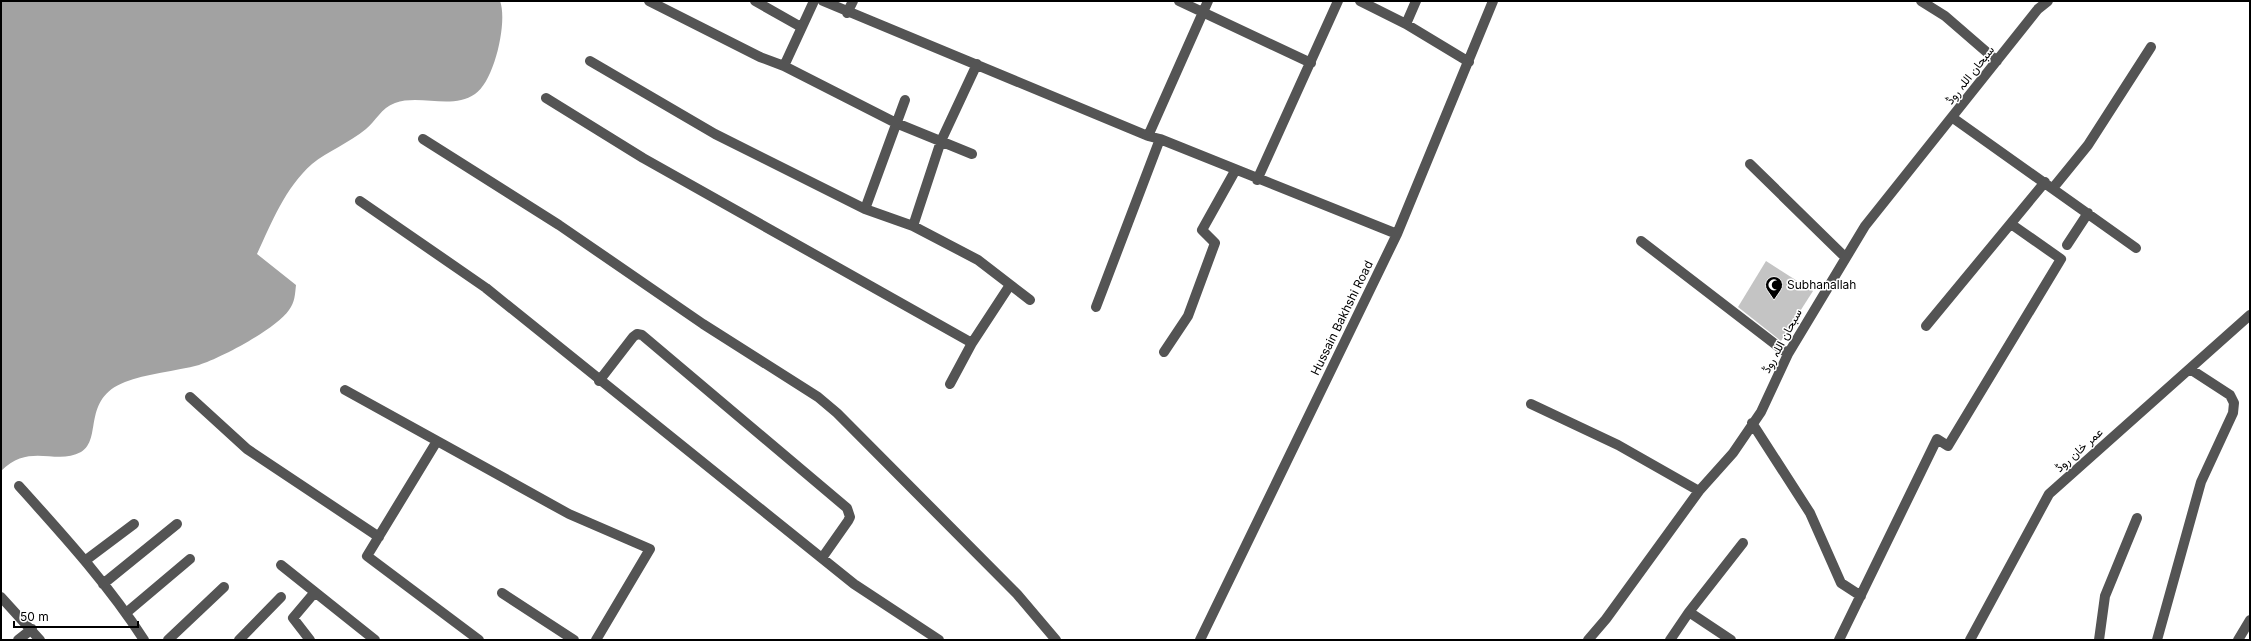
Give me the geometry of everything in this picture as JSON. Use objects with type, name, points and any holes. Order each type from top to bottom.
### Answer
[{"type":"street","points":[[649,1],[760,57],[784,66],[896,123],[972,154]]},
{"type":"street","points":[[755,1],[802,27]]},
{"type":"street","points":[[784,66],[814,1]]},
{"type":"street","points":[[823,1],[1148,136],[1160,139],[1257,180],[1397,234]]},
{"type":"street","points":[[848,12],[854,1]]},
{"type":"street","points":[[1179,1],[1311,63]]},
{"type":"street","points":[[1148,136],[1208,1]]},
{"type":"street","points":[[1257,180],[1338,1]]},
{"type":"street","points":[[1406,24],[1416,1]]},
{"type":"street","name":"Hussain Bakhshi Road","points":[[1200,640],[1397,234],[1493,1]]},
{"type":"street","points":[[1921,1],[1945,16],[1997,61]]},
{"type":"street","name":"سبحان اللہ روڈ","points":[[1588,640],[1606,619],[1699,491],[1733,453],[1752,423],[1761,412],[1788,354],[1845,257],[1870,220],[1953,118],[2038,9],[2048,1]]},
{"type":"street","points":[[1365,2],[1406,24],[1469,62]]},
{"type":"street","points":[[2053,188],[2088,145],[2151,47]]},
{"type":"street","points":[[590,61],[715,134],[865,209],[913,226],[978,260],[1030,300]]},
{"type":"street","points":[[913,226],[941,141],[976,64]]},
{"type":"street","points":[[546,98],[642,158],[972,343]]},
{"type":"street","points":[[865,209],[905,100]]},
{"type":"street","points":[[1953,118],[2136,248]]},
{"type":"street","points":[[1096,307],[1160,139]]},
{"type":"street","points":[[423,140],[559,225],[703,324],[818,397],[837,413],[1017,594],[1055,640]]},
{"type":"street","points":[[1750,164],[1845,257]]},
{"type":"street","points":[[1164,352],[1188,316],[1215,244],[1202,230],[1235,171]]},
{"type":"street","points":[[1926,326],[2045,182]]},
{"type":"street","points":[[360,201],[486,288],[599,381],[854,584],[939,640]]},
{"type":"street","points":[[2067,245],[2088,213]]},
{"type":"street","points":[[1839,640],[1937,439],[1948,446],[2061,259],[2011,224]]},
{"type":"street","points":[[1641,241],[1788,354]]},
{"type":"street","points":[[950,384],[972,343],[1010,285]]},
{"type":"street","name":"عمر خان روڈ","points":[[1970,640],[2050,494],[2250,315]]},
{"type":"street","points":[[599,381],[633,337],[636,334],[642,335],[847,508],[850,517],[822,558]]},
{"type":"street","points":[[2157,640],[2201,482],[2233,413],[2234,403],[2230,395],[2190,369]]},
{"type":"street","points":[[345,390],[569,514],[650,549],[596,640]]},
{"type":"street","points":[[190,398],[247,449],[379,537]]},
{"type":"street","points":[[1531,404],[1618,445],[1699,491]]},
{"type":"street","points":[[1752,423],[1810,514],[1841,583],[1860,596]]},
{"type":"street","points":[[437,441],[367,556],[479,640]]},
{"type":"street","points":[[19,486],[86,560],[126,613],[144,640]]},
{"type":"street","points":[[2099,640],[2105,596],[2137,518]]},
{"type":"street","points":[[86,560],[134,524]]},
{"type":"street","points":[[103,584],[177,524]]},
{"type":"street","points":[[1670,640],[1689,612],[1743,543]]},
{"type":"street","points":[[126,613],[190,559]]},
{"type":"street","points":[[281,565],[375,640]]},
{"type":"street","points":[[168,640],[224,587]]},
{"type":"street","points":[[310,640],[293,618],[315,592]]},
{"type":"street","points":[[502,593],[574,640]]},
{"type":"street","points":[[1,597],[32,629],[40,640]]},
{"type":"street","points":[[239,640],[281,597]]},
{"type":"street","points":[[1689,612],[1731,640]]},
{"type":"street","points":[[2238,640],[2250,620]]},
{"type":"street","points":[[18,640],[32,629]]},
{"type":"shaded area","points":[[1,1],[500,1],[502,23],[498,51],[493,65],[482,87],[475,94],[466,99],[456,101],[446,102],[415,100],[390,105],[382,111],[370,126],[346,143],[325,155],[302,173],[280,206],[257,254],[296,285],[292,304],[282,318],[261,334],[234,350],[209,361],[199,365],[133,379],[111,389],[103,398],[98,408],[91,438],[87,446],[81,452],[72,456],[32,456],[22,458],[12,462],[1,471]]},
{"type":"building","name":"Subhanallah","points":[[1766,261],[1813,291],[1781,341],[1738,307]]},
{"type":"place","name":"Subhanallah","points":[[1774,300]]}]
